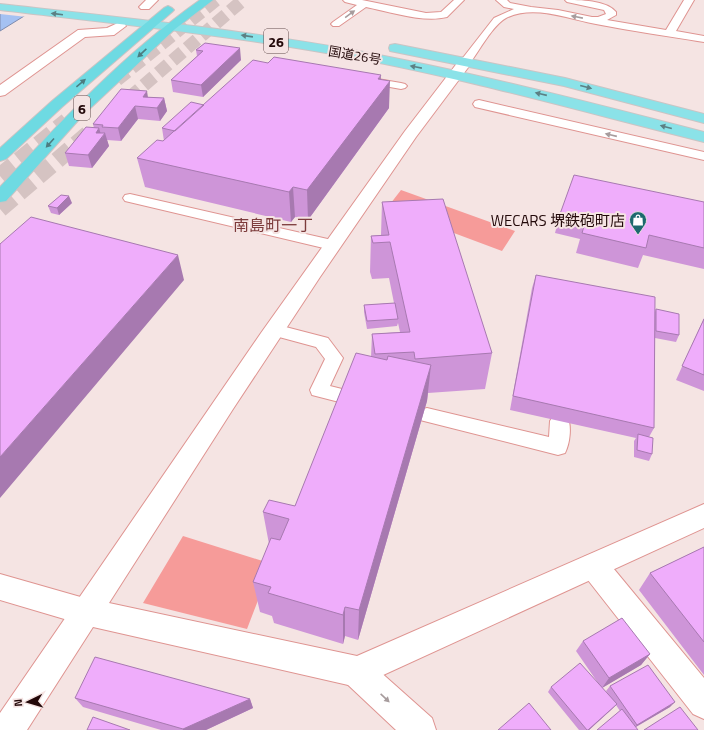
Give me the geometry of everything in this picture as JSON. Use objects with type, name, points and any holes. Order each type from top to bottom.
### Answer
[{"type":"highway","name":"国道26号","points":[[21,0],[107,10],[254,38],[354,54],[565,82],[704,119]]},
{"type":"highway","points":[[167,21],[207,0]]},
{"type":"highway","points":[[167,21],[174,5]]},
{"type":"highway","name":"国道26号","points":[[0,7],[96,18],[246,25]]},
{"type":"highway","name":"6","points":[[0,156],[57,104],[167,21]]},
{"type":"highway","name":"6","points":[[0,197],[78,112],[167,21]]},
{"type":"highway","name":"国道26号","points":[[385,46],[551,97],[704,137]]},
{"type":"street","points":[[0,92],[82,33],[110,32],[120,26]]},
{"type":"street","points":[[8,730],[332,245],[460,68]]},
{"type":"street","points":[[357,672],[704,516]]},
{"type":"street","points":[[594,566],[704,703]]},
{"type":"street","points":[[0,587],[88,612],[357,672],[420,730]]},
{"type":"lane","points":[[348,0],[426,16],[444,15],[459,0]]},
{"type":"lane","points":[[500,17],[496,4],[500,0],[507,4],[704,39]]},
{"type":"lane","points":[[570,0],[599,5],[607,8],[611,12],[611,15],[606,18],[592,20]]},
{"type":"lane","points":[[670,34],[689,0]]},
{"type":"lane","points":[[336,24],[364,4]]},
{"type":"lane","points":[[460,68],[500,17],[516,12],[534,9]]},
{"type":"lane","points":[[354,78],[400,86]]},
{"type":"lane","points":[[479,104],[704,156]]},
{"type":"lane","points":[[162,206],[174,194]]},
{"type":"lane","points":[[130,198],[332,245]]},
{"type":"lane","points":[[274,330],[322,342],[334,358],[319,390],[347,396]]},
{"type":"lane","points":[[426,415],[558,447],[560,421]]},
{"type":"shaded area","points":[[401,190],[515,231],[502,251],[387,208]]},
{"type":"shaded area","points":[[183,536],[272,564],[247,629],[143,603]]},
{"type":"water","points":[[0,0],[50,0],[0,31]]},
{"type":"pier","points":[[0,0],[52,0],[27,17],[0,14]]},
{"type":"building","points":[[205,43],[240,48],[201,85],[171,80],[203,51],[196,50]]},
{"type":"building","points":[[274,57],[381,75],[378,79],[390,81],[307,190],[293,187],[289,192],[137,158],[157,140],[163,141],[253,60],[268,63]]},
{"type":"building","points":[[121,89],[147,91],[143,97],[164,98],[157,108],[135,106],[118,128],[102,127],[103,125],[93,124]]},
{"type":"building","points":[[191,102],[204,105],[175,131],[162,128]]},
{"type":"building","points":[[86,127],[99,128],[96,133],[105,133],[88,155],[65,153]]},
{"type":"building","points":[[574,175],[704,202],[704,248],[649,235],[646,248],[582,233],[586,220],[560,214]]},
{"type":"building","points":[[61,195],[69,196],[57,208],[48,206]]},
{"type":"building","points":[[443,199],[492,353],[415,359],[414,352],[375,354],[372,334],[410,332],[390,242],[373,243],[371,236],[389,235],[382,202]]},
{"type":"building","points":[[31,217],[178,255],[0,457],[0,244]]},
{"type":"building","points":[[536,275],[655,297],[654,428],[513,396]]},
{"type":"building","points":[[395,303],[398,319],[367,321],[364,305]]},
{"type":"building","points":[[656,309],[679,314],[679,335],[656,331]]},
{"type":"building","points":[[704,319],[704,375],[682,366]]},
{"type":"building","points":[[356,353],[387,360],[388,356],[431,365],[359,610],[345,607],[343,615],[268,593],[271,587],[253,582],[271,538],[280,540],[289,519],[263,512],[269,500],[295,506]]},
{"type":"building","points":[[638,434],[653,438],[652,454],[637,450]]},
{"type":"building","points":[[704,547],[704,642],[650,573]]},
{"type":"building","points":[[622,618],[650,654],[609,678],[583,641]]},
{"type":"building","points":[[95,657],[250,699],[183,729],[75,698]]},
{"type":"building","points":[[580,663],[617,704],[588,730],[551,687]]},
{"type":"building","points":[[648,665],[675,702],[637,725],[610,686]]},
{"type":"building","points":[[529,703],[551,730],[498,730]]},
{"type":"building","points":[[680,707],[698,730],[644,730]]},
{"type":"building","points":[[622,709],[638,730],[597,730]]},
{"type":"building","points":[[93,717],[130,730],[87,730]]},
{"type":"tunnel","points":[[117,80],[216,0]]},
{"type":"tunnel","points":[[115,110],[243,0]]},
{"type":"tunnel","points":[[0,176],[67,121]]},
{"type":"tunnel","points":[[0,209],[88,134]]},
{"type":"place","name":"WECARS 堺鉄砲町店","points":[[638,235]]},
{"type":"district","name":"南島町一丁","points":[[273,225]]}]
